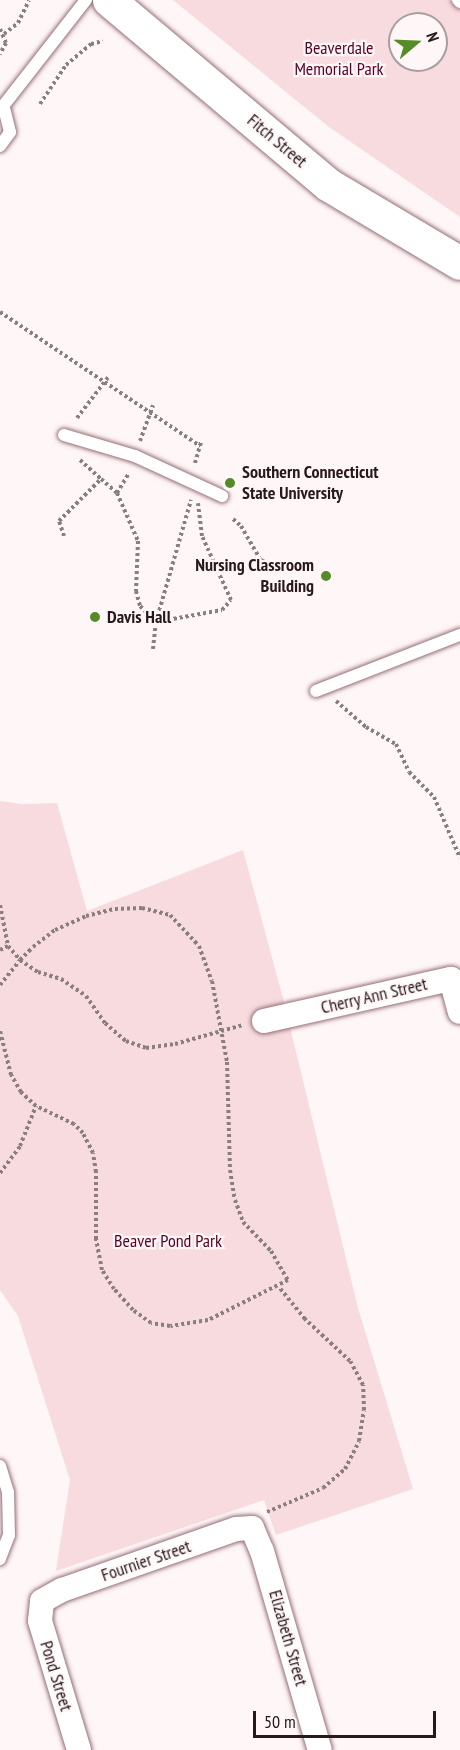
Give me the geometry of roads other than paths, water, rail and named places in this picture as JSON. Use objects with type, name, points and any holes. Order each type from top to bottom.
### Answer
[{"type":"main road","name":"Fitch Street","points":[[109,0],[329,185],[460,263]]},
{"type":"street","name":"Cherry Ann Street","points":[[264,1021],[452,979],[460,1012]]},
{"type":"street","name":"Fournier Street","points":[[42,1600],[62,1590],[236,1529],[252,1528]]},
{"type":"street","name":"Elizabeth Street","points":[[252,1528],[262,1551],[320,1750]]},
{"type":"street","name":"Pond Street","points":[[42,1600],[40,1621],[79,1750]]},
{"type":"lane","points":[[0,146],[10,132],[1,108],[86,0]]},
{"type":"lane","points":[[64,435],[135,456],[222,496]]},
{"type":"lane","points":[[316,691],[460,635]]},
{"type":"lane","points":[[0,1466],[8,1492],[9,1536],[0,1558]]},
{"type":"place","name":"Southern Connecticut State University","points":[[230,483]]},
{"type":"place","name":"Nursing Classroom Building","points":[[326,576]]},
{"type":"place","name":"Davis Hall","points":[[95,617]]},
{"type":"park label","name":"Beaverdale Memorial Park","points":[[339,59]]},
{"type":"park label","name":"Beaver Pond Park","points":[[168,1241]]}]
